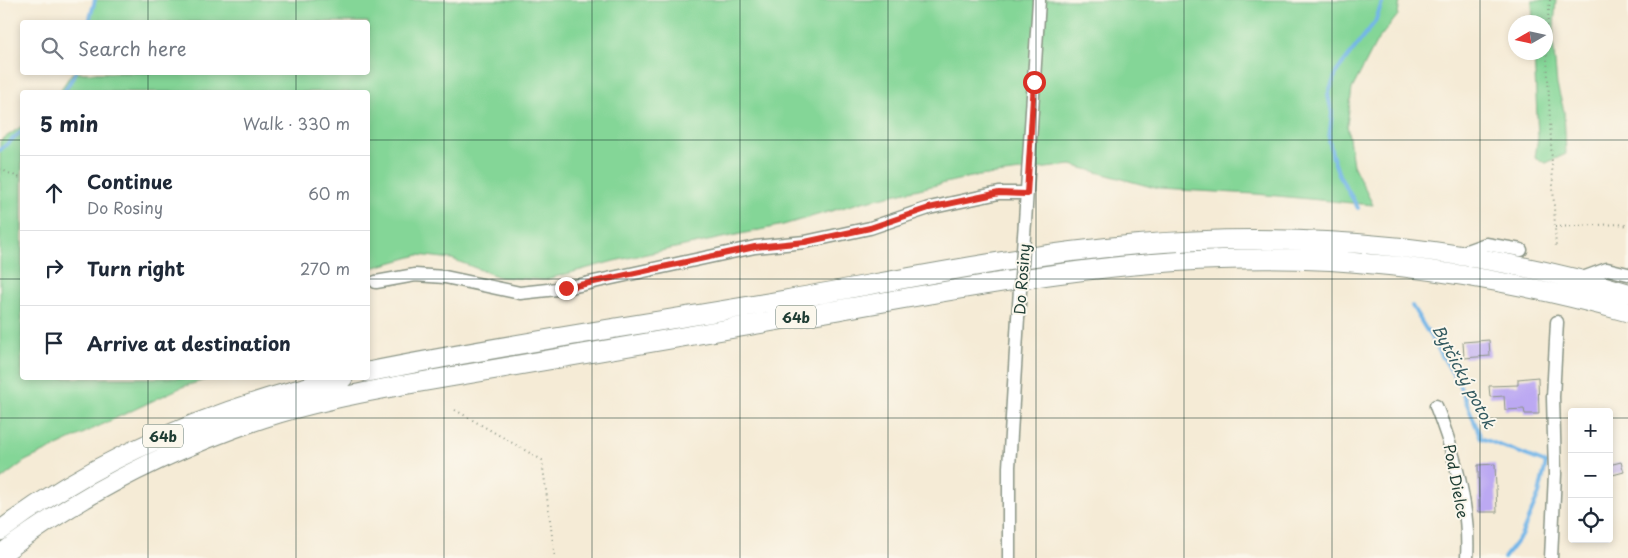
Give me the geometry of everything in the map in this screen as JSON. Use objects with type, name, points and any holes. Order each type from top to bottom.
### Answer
[{"type":"highway","name":"64b","points":[[370,372],[1006,261],[1086,250],[1187,241],[1291,240],[1383,245],[1458,254],[1580,279],[1628,292]]},
{"type":"highway","name":"64b","points":[[0,555],[33,530],[136,470],[219,434],[309,406],[404,385],[1018,279],[1188,261],[1241,259],[1338,261],[1454,273],[1576,298],[1628,312]]},
{"type":"highway","name":"64b","points":[[0,531],[26,512],[86,475],[167,434],[258,400],[335,380]]},
{"type":"street","name":"Do Rosiny","points":[[1009,558],[1009,467],[1039,0]]},
{"type":"street","points":[[376,282],[415,276],[445,277],[520,293],[566,288],[755,247],[805,242],[870,228],[929,208],[999,193],[1027,194]]},
{"type":"street","points":[[1458,254],[1486,244],[1521,250]]},
{"type":"street","points":[[1580,279],[1607,269],[1628,274]]},
{"type":"street","points":[[1551,558],[1555,474],[1553,396],[1557,357],[1557,322]]},
{"type":"street","name":"Pod Dielce","points":[[1436,406],[1448,437],[1462,502],[1468,545],[1467,558]]},
{"type":"path","points":[[1550,0],[1546,35],[1556,250]]},
{"type":"path","points":[[0,169],[20,178]]},
{"type":"path","points":[[1555,227],[1619,224],[1628,226]]},
{"type":"path","points":[[456,410],[542,460],[555,558]]},
{"type":"green space","points":[[95,0],[1400,0],[1398,15],[1377,41],[1352,89],[1347,124],[1353,165],[1373,205],[1256,194],[1159,189],[1071,165],[971,177],[862,202],[783,225],[614,261],[544,280],[499,277],[452,259],[418,255],[370,268],[370,90],[60,90],[71,75],[370,75],[370,20],[89,20]]},
{"type":"green space","points":[[1532,0],[1556,0],[1553,41],[1553,15],[1533,15]]},
{"type":"green space","points":[[1553,41],[1557,85],[1564,111],[1566,154],[1546,163],[1535,158],[1538,137],[1534,60],[1553,60]]},
{"type":"green space","points":[[20,127],[20,380],[205,380],[182,387],[25,461],[0,480],[0,141]]},
{"type":"building","points":[[1489,340],[1490,356],[1464,358],[1463,342]]},
{"type":"building","points":[[1538,377],[1539,414],[1525,414],[1524,409],[1505,410],[1504,396],[1490,397],[1489,386],[1518,385],[1518,379]]},
{"type":"building","points":[[1621,462],[1624,472],[1613,475],[1613,464]]},
{"type":"building","points":[[1495,464],[1497,512],[1479,512],[1478,465]]},
{"type":"waterway","points":[[90,20],[95,0]]},
{"type":"waterway","name":"Bytčický potok","points":[[1358,208],[1339,175],[1332,155],[1329,139],[1332,113],[1328,95],[1337,71],[1375,22],[1383,0]]},
{"type":"waterway","points":[[65,90],[74,75]]},
{"type":"waterway","points":[[0,150],[20,133]]},
{"type":"waterway","name":"Bytčický potok","points":[[1412,306],[1459,384],[1481,438],[1546,463],[1539,494],[1521,536],[1504,558]]},
{"type":"route","points":[[566,288],[755,247],[805,242],[870,228],[929,208],[999,193],[1027,194],[1034,82]]}]
